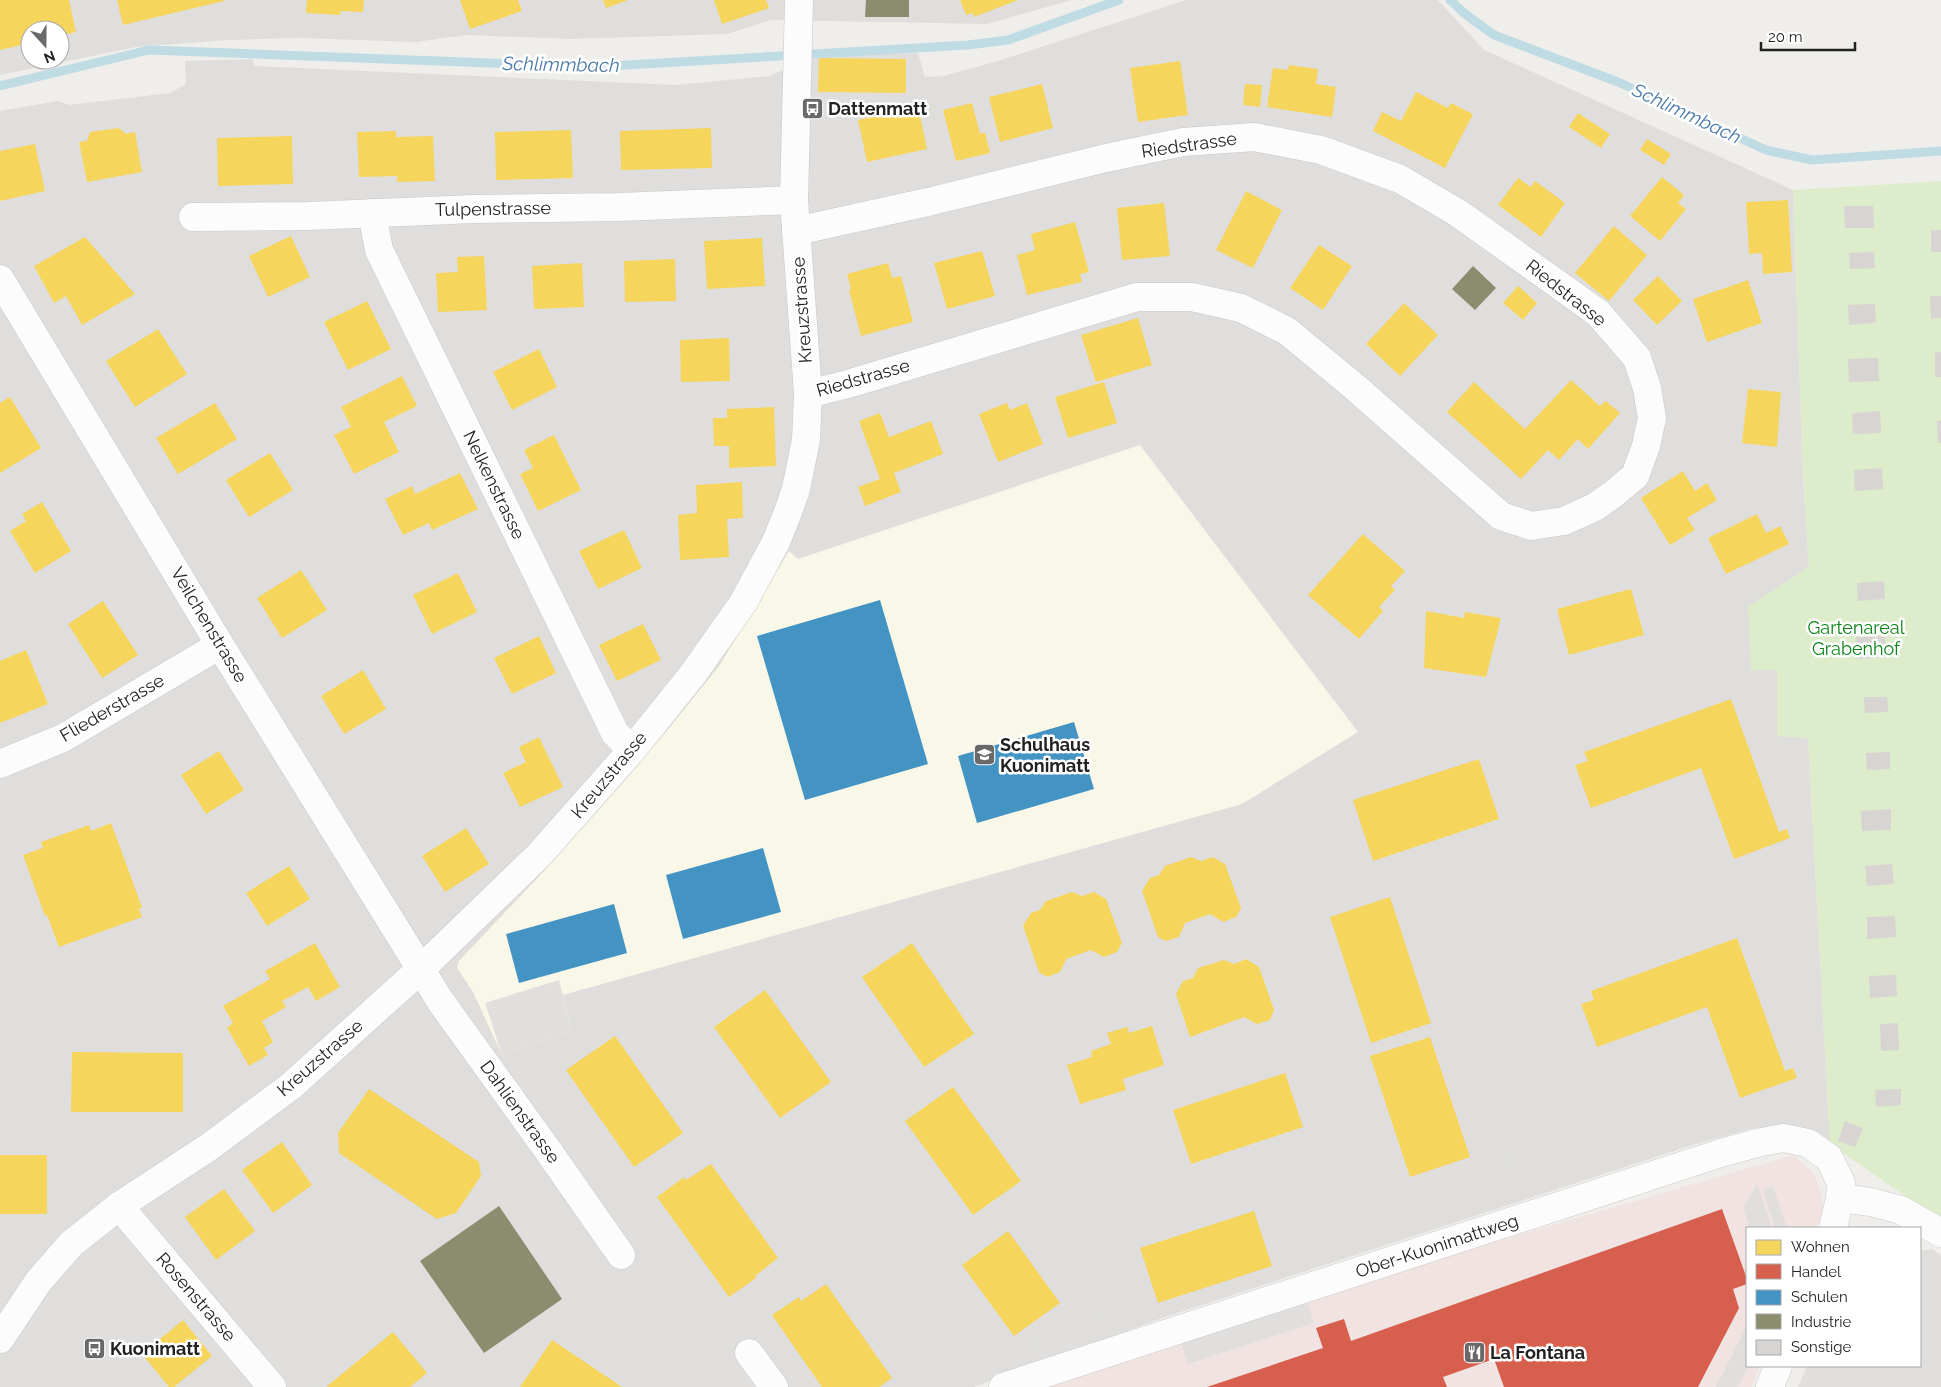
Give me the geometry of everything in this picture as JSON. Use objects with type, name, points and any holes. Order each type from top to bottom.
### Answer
[{"type":"street","name":"Kreuzstrasse","points":[[0,1339],[38,1282],[71,1244],[119,1206],[209,1146],[280,1095],[421,969],[539,855],[632,750],[693,674],[743,603],[776,542],[796,489],[806,440],[808,394],[794,200],[799,0]]},
{"type":"street","name":"Riedstrasse","points":[[796,232],[1106,158],[1183,142],[1254,137],[1321,150],[1400,179],[1458,213],[1598,313],[1637,358],[1648,388],[1652,418],[1646,446],[1635,476],[1595,507],[1564,521],[1531,526],[1501,516],[1356,388],[1288,331],[1241,308],[1192,297],[1137,297],[808,394]]},
{"type":"street","name":"Tulpenstrasse","points":[[193,217],[308,216],[794,200]]},
{"type":"street","name":"Nelkenstrasse","points":[[372,213],[376,237],[383,258],[615,733],[632,750]]},
{"type":"street","name":"Veilchenstrasse","points":[[0,279],[220,645],[421,969]]},
{"type":"street","name":"Fliederstrasse","points":[[0,764],[63,738],[220,645]]},
{"type":"street","name":"Dahlienstrasse","points":[[421,969],[446,1009],[621,1255]]},
{"type":"street","name":"Ober-Kuonimattweg","points":[[1003,1387],[1721,1153],[1757,1143],[1783,1138],[1808,1143],[1830,1158],[1841,1183],[1840,1198]]},
{"type":"street","points":[[1833,1227],[1840,1198],[1871,1202],[1900,1210],[1941,1233]]},
{"type":"street","name":"Rosenstrasse","points":[[119,1206],[272,1387]]},
{"type":"street","points":[[749,1354],[774,1387]]},
{"type":"street","points":[[1770,1387],[1778,1367]]},
{"type":"shaded area","points":[[0,0],[1072,0],[987,24],[771,20],[727,34],[570,39],[467,35],[415,42],[300,38],[228,40],[136,47],[70,61],[70,20],[20,20],[20,70],[24,70],[0,75]]},
{"type":"shaded area","points":[[1186,0],[1438,0],[1484,50],[1793,190],[1803,476],[1809,567],[1777,670],[1777,736],[1808,737],[1830,1144],[1773,1126],[1750,1129],[1696,1144],[1165,1317],[974,1387],[0,1387],[0,111],[58,101],[69,105],[170,93],[186,84],[185,61],[253,59],[254,66],[676,85],[770,76],[813,56],[918,53],[925,77],[944,76],[998,61]]},
{"type":"shaded area","name":"Schulhaus Kuonimatt","points":[[1140,445],[1358,732],[1242,804],[563,995],[572,1031],[502,1055],[473,992],[457,968],[458,962],[546,869],[670,727],[719,666],[789,551],[798,559]]},
{"type":"shaded area","points":[[290,790],[309,819],[288,833],[269,803]]},
{"type":"shaded area","points":[[1320,853],[1328,878],[1261,901],[1252,876]]},
{"type":"shaded area","points":[[559,980],[572,1031],[502,1055],[485,1003]]},
{"type":"shaded area","points":[[1560,1071],[1586,1139],[1564,1147],[1539,1079]]},
{"type":"shaded area","points":[[335,1075],[348,1092],[320,1115],[307,1098]]},
{"type":"shaded area","points":[[1118,1106],[1149,1191],[1127,1199],[1096,1113]]},
{"type":"shaded area","points":[[1506,1150],[1513,1171],[1427,1200],[1419,1178]]},
{"type":"shaded area","points":[[1794,1155],[1814,1174],[1821,1193],[1823,1211],[1816,1227],[1746,1227],[1746,1367],[1760,1367],[1752,1387],[1029,1387],[1308,1296]]},
{"type":"shaded area","points":[[1757,1184],[1772,1227],[1750,1227],[1743,1208]]},
{"type":"shaded area","points":[[1773,1186],[1787,1227],[1775,1227],[1763,1190]]},
{"type":"shaded area","points":[[553,1201],[597,1263],[560,1289],[516,1228]]},
{"type":"shaded area","points":[[1352,1211],[1360,1237],[1318,1250],[1310,1225]]},
{"type":"shaded area","points":[[1932,1249],[1941,1255],[1941,1387],[1798,1387],[1807,1367],[1921,1367],[1921,1251]]},
{"type":"shaded area","points":[[1306,1298],[1314,1323],[1188,1364],[1180,1339]]},
{"type":"shaded area","points":[[1102,1313],[1110,1335],[1041,1359],[1034,1338]]},
{"type":"shaded area","points":[[1746,1327],[1746,1367],[1748,1367],[1738,1387],[1716,1387]]},
{"type":"shaded area","points":[[277,1337],[316,1387],[286,1387],[258,1352]]},
{"type":"shaded area","points":[[737,1351],[762,1387],[732,1387],[716,1365]]},
{"type":"green space","name":"Gartenareal Grabenhof","points":[[1941,181],[1941,1216],[1911,1200],[1830,1144],[1808,738],[1777,736],[1777,670],[1751,670],[1748,607],[1809,567],[1803,476],[1793,190]]},
{"type":"building: Wohnen","points":[[0,0],[69,0],[76,32],[70,34],[70,20],[20,20],[20,45],[0,50]]},
{"type":"building: Wohnen","points":[[117,0],[224,0],[224,1],[123,25]]},
{"type":"building: Wohnen","points":[[307,0],[364,0],[363,12],[341,11],[340,15],[306,13]]},
{"type":"building: Wohnen","points":[[460,0],[518,0],[522,11],[470,29]]},
{"type":"building: Wohnen","points":[[603,0],[628,0],[606,8]]},
{"type":"building: Wohnen","points":[[714,0],[766,0],[769,8],[722,24]]},
{"type":"building: Wohnen","points":[[960,0],[1018,0],[974,17],[973,13],[966,15]]},
{"type":"building: Wohnen","points":[[819,58],[906,59],[906,93],[818,92]]},
{"type":"building: Wohnen","points":[[1180,61],[1188,115],[1138,122],[1130,68]]},
{"type":"building: Wohnen","points":[[1289,65],[1318,69],[1316,84],[1336,87],[1332,117],[1267,107],[1273,68],[1288,70]]},
{"type":"building: Wohnen","points":[[1042,84],[1053,128],[1000,142],[989,97]]},
{"type":"building: Wohnen","points":[[1245,84],[1262,85],[1260,107],[1243,105]]},
{"type":"building: Wohnen","points":[[1416,92],[1448,108],[1451,103],[1473,114],[1445,168],[1373,131],[1382,112],[1401,121]]},
{"type":"building: Wohnen","points":[[972,103],[980,134],[985,132],[990,153],[956,161],[943,110]]},
{"type":"building: Wohnen","points":[[918,107],[927,149],[867,162],[858,120]]},
{"type":"building: Wohnen","points":[[1578,113],[1610,134],[1601,148],[1569,127]]},
{"type":"building: Wohnen","points":[[119,128],[126,134],[135,132],[142,172],[87,182],[79,142],[87,141],[90,132]]},
{"type":"building: Wohnen","points":[[711,128],[712,168],[621,170],[620,131]]},
{"type":"building: Wohnen","points":[[571,130],[573,178],[496,180],[495,132]]},
{"type":"building: Wohnen","points":[[396,131],[396,137],[433,136],[435,181],[397,182],[397,176],[359,177],[357,132]]},
{"type":"building: Wohnen","points":[[292,136],[293,184],[218,186],[217,138]]},
{"type":"building: Wohnen","points":[[1647,139],[1671,154],[1664,165],[1640,150]]},
{"type":"building: Wohnen","points":[[35,144],[45,191],[0,201],[0,151]]},
{"type":"building: Wohnen","points":[[1662,177],[1684,195],[1678,203],[1686,209],[1660,241],[1630,216]]},
{"type":"building: Wohnen","points":[[1518,178],[1531,187],[1535,181],[1565,203],[1541,237],[1498,205]]},
{"type":"building: Wohnen","points":[[1246,191],[1282,210],[1253,268],[1216,250]]},
{"type":"building: Wohnen","points":[[1788,200],[1792,272],[1763,274],[1762,253],[1749,254],[1746,202]]},
{"type":"building: Wohnen","points":[[1164,203],[1170,256],[1122,260],[1117,208]]},
{"type":"building: Wohnen","points":[[1075,222],[1089,272],[1080,274],[1082,282],[1027,295],[1017,255],[1035,250],[1031,234]]},
{"type":"building: Wohnen","points":[[1614,226],[1647,255],[1609,301],[1575,273]]},
{"type":"building: Wohnen","points":[[291,236],[310,277],[268,297],[249,256]]},
{"type":"building: Wohnen","points":[[85,237],[135,294],[82,325],[66,296],[54,303],[34,266]]},
{"type":"building: Wohnen","points":[[762,238],[765,286],[707,289],[704,241]]},
{"type":"building: Wohnen","points":[[1319,245],[1352,266],[1323,310],[1290,288]]},
{"type":"building: Wohnen","points":[[982,251],[995,296],[947,309],[934,263]]},
{"type":"building: Wohnen","points":[[484,256],[487,310],[438,312],[436,273],[458,272],[457,257]]},
{"type":"building: Wohnen","points":[[675,259],[676,301],[625,302],[624,261]]},
{"type":"building: Wohnen","points":[[582,263],[584,307],[534,309],[532,266]]},
{"type":"building: Wohnen","points":[[888,263],[892,278],[901,276],[913,322],[861,336],[849,290],[851,289],[847,274]]},
{"type":"building: Wohnen","points":[[1658,276],[1682,301],[1657,325],[1633,300]]},
{"type":"building: Wohnen","points":[[1748,280],[1762,323],[1707,342],[1693,299]]},
{"type":"building: Wohnen","points":[[1518,286],[1537,303],[1523,320],[1503,303]]},
{"type":"building: Wohnen","points":[[367,301],[391,349],[348,370],[324,322]]},
{"type":"building: Wohnen","points":[[1404,303],[1438,335],[1400,376],[1366,344]]},
{"type":"building: Wohnen","points":[[1138,318],[1152,365],[1096,382],[1081,335]]},
{"type":"building: Wohnen","points":[[158,329],[187,374],[135,407],[106,361]]},
{"type":"building: Wohnen","points":[[729,338],[730,381],[681,382],[680,340]]},
{"type":"building: Wohnen","points":[[539,349],[557,387],[512,410],[493,372]]},
{"type":"building: Wohnen","points":[[402,376],[417,406],[384,422],[399,452],[354,474],[334,435],[351,427],[341,407]]},
{"type":"building: Wohnen","points":[[1571,380],[1600,406],[1606,401],[1620,413],[1588,449],[1578,439],[1559,460],[1548,450],[1521,479],[1447,412],[1474,382],[1525,429]]},
{"type":"building: Wohnen","points":[[1104,382],[1117,423],[1068,438],[1055,397]]},
{"type":"building: Wohnen","points":[[1748,389],[1781,392],[1777,447],[1742,443]]},
{"type":"building: Wohnen","points":[[10,397],[41,448],[0,473],[0,403]]},
{"type":"building: Wohnen","points":[[215,403],[237,439],[178,474],[156,438]]},
{"type":"building: Wohnen","points":[[1007,403],[1010,410],[1027,403],[1043,444],[998,462],[979,414]]},
{"type":"building: Wohnen","points":[[774,407],[776,466],[729,468],[729,446],[714,446],[713,418],[727,418],[727,409]]},
{"type":"building: Wohnen","points":[[880,413],[889,437],[931,421],[943,454],[894,473],[901,492],[865,506],[858,487],[880,479],[859,421]]},
{"type":"building: Wohnen","points":[[554,435],[581,490],[538,511],[520,474],[533,468],[524,450]]},
{"type":"building: Wohnen","points":[[270,453],[293,490],[249,517],[226,480]]},
{"type":"building: Wohnen","points":[[1683,471],[1695,491],[1707,483],[1717,500],[1687,518],[1695,530],[1670,545],[1641,498]]},
{"type":"building: Wohnen","points":[[460,473],[478,509],[432,530],[429,523],[403,535],[385,499],[412,486],[415,494]]},
{"type":"building: Wohnen","points":[[742,482],[743,518],[727,519],[729,557],[680,560],[678,515],[697,513],[696,485]]},
{"type":"building: Wohnen","points":[[42,502],[71,551],[35,573],[10,531],[26,521],[22,514]]},
{"type":"building: Wohnen","points":[[1757,514],[1766,533],[1780,526],[1789,544],[1726,574],[1708,538]]},
{"type":"building: Wohnen","points":[[624,530],[642,568],[598,589],[579,551]]},
{"type":"building: Wohnen","points":[[1363,534],[1405,571],[1391,586],[1395,590],[1379,607],[1383,611],[1359,639],[1308,595]]},
{"type":"building: Wohnen","points":[[301,570],[327,610],[282,638],[257,598]]},
{"type":"building: Wohnen","points":[[458,573],[477,612],[432,634],[413,595]]},
{"type":"building: Wohnen","points":[[1631,589],[1644,635],[1569,655],[1557,609]]},
{"type":"building: Wohnen","points":[[103,601],[138,655],[102,678],[68,624]]},
{"type":"building: Wohnen","points":[[1426,611],[1464,618],[1465,612],[1501,618],[1486,677],[1424,668]]},
{"type":"building: Wohnen","points":[[643,624],[661,660],[617,681],[599,645]]},
{"type":"building: Wohnen","points":[[539,636],[556,673],[512,694],[494,658]]},
{"type":"building: Wohnen","points":[[26,650],[48,704],[0,723],[0,661]]},
{"type":"building: Wohnen","points":[[363,670],[386,709],[344,734],[321,696]]},
{"type":"building: Wohnen","points":[[1731,699],[1779,832],[1787,829],[1790,838],[1734,859],[1701,768],[1591,808],[1575,765],[1588,761],[1584,752]]},
{"type":"building: Wohnen","points":[[539,737],[563,787],[520,807],[503,773],[526,762],[519,747]]},
{"type":"building: Wohnen","points":[[219,751],[244,790],[206,814],[181,775]]},
{"type":"building: Wohnen","points":[[1479,759],[1499,819],[1373,861],[1353,800]]},
{"type":"building: Wohnen","points":[[111,823],[142,907],[139,909],[142,917],[59,947],[47,915],[45,916],[23,855],[43,848],[41,842],[89,825],[91,831]]},
{"type":"building: Wohnen","points":[[466,828],[489,864],[445,892],[422,856]]},
{"type":"building: Wohnen","points":[[1191,857],[1201,861],[1213,857],[1225,864],[1241,908],[1236,917],[1223,922],[1210,914],[1185,923],[1179,937],[1166,941],[1158,937],[1142,891],[1150,878],[1159,875],[1165,866]]},
{"type":"building: Wohnen","points":[[289,866],[310,899],[267,926],[246,893]]},
{"type":"building: Wohnen","points":[[1072,892],[1082,896],[1094,892],[1106,899],[1122,943],[1117,952],[1104,957],[1091,950],[1066,959],[1060,972],[1047,977],[1039,972],[1023,926],[1031,913],[1040,910],[1046,901]]},
{"type":"building: Wohnen","points":[[1390,897],[1431,1023],[1371,1043],[1330,917]]},
{"type":"building: Wohnen","points":[[1737,938],[1785,1071],[1793,1068],[1797,1078],[1740,1098],[1707,1007],[1597,1047],[1581,1004],[1594,1000],[1591,991]]},
{"type":"building: Wohnen","points":[[315,943],[340,987],[316,1001],[308,987],[282,1001],[286,1007],[262,1021],[273,1042],[264,1048],[268,1055],[249,1066],[227,1028],[233,1023],[223,1006],[270,979],[265,971]]},
{"type":"building: Wohnen","points":[[912,943],[974,1034],[924,1067],[862,977]]},
{"type":"building: Wohnen","points":[[1246,959],[1259,967],[1274,1010],[1270,1020],[1257,1024],[1244,1017],[1190,1037],[1176,994],[1183,981],[1193,978],[1198,968],[1224,960],[1234,964]]},
{"type":"building: Wohnen","points":[[765,990],[831,1082],[780,1118],[714,1027]]},
{"type":"building: Wohnen","points":[[1152,1026],[1164,1065],[1123,1079],[1126,1090],[1080,1104],[1067,1065],[1092,1057],[1091,1051],[1111,1044],[1107,1033],[1127,1027],[1129,1033]]},
{"type":"building: Wohnen","points":[[615,1036],[683,1133],[634,1167],[566,1070]]},
{"type":"building: Wohnen","points":[[1430,1037],[1470,1157],[1410,1177],[1370,1056]]},
{"type":"building: Wohnen","points":[[72,1052],[183,1053],[183,1112],[71,1112]]},
{"type":"building: Wohnen","points":[[1285,1073],[1303,1127],[1191,1164],[1173,1110]]},
{"type":"building: Wohnen","points":[[953,1087],[1021,1181],[973,1215],[905,1121]]},
{"type":"building: Wohnen","points":[[369,1089],[479,1162],[481,1176],[456,1213],[437,1219],[339,1153],[338,1133]]},
{"type":"building: Wohnen","points":[[282,1142],[312,1185],[273,1213],[242,1170]]},
{"type":"building: Wohnen","points":[[0,1155],[47,1155],[47,1214],[0,1214]]},
{"type":"building: Wohnen","points":[[711,1164],[778,1258],[755,1276],[756,1278],[729,1297],[657,1197],[684,1177],[686,1180]]},
{"type":"building: Wohnen","points":[[224,1189],[255,1231],[216,1260],[185,1217]]},
{"type":"building: Wohnen","points":[[1254,1211],[1272,1266],[1158,1303],[1140,1248]]},
{"type":"building: Wohnen","points":[[1008,1231],[1060,1303],[1014,1336],[962,1265]]},
{"type":"building: Wohnen","points":[[826,1284],[892,1378],[879,1387],[822,1387],[772,1315],[799,1297],[801,1301]]},
{"type":"building: Wohnen","points":[[183,1320],[212,1356],[174,1387],[169,1387],[142,1354]]},
{"type":"building: Wohnen","points":[[393,1332],[427,1373],[410,1387],[326,1387]]},
{"type":"building: Wohnen","points":[[552,1340],[622,1387],[520,1387]]},
{"type":"building: Handel","points":[[1722,1209],[1746,1276],[1746,1284],[1733,1289],[1739,1308],[1698,1387],[1504,1387],[1494,1359],[1443,1377],[1447,1387],[1207,1387],[1323,1348],[1316,1328],[1344,1319],[1351,1341]]},
{"type":"building: Schulen","points":[[880,600],[928,764],[805,800],[757,636]]},
{"type":"building: Schulen","points":[[1074,722],[1094,789],[977,823],[958,756]]},
{"type":"building: Schulen","points":[[763,848],[781,912],[683,939],[666,875]]},
{"type":"building: Schulen","points":[[614,904],[627,953],[519,983],[506,934]]},
{"type":"building: Industrie","points":[[866,0],[909,0],[909,17],[865,17]]},
{"type":"building: Industrie","points":[[1473,266],[1496,288],[1475,310],[1452,289]]},
{"type":"building: Industrie","points":[[499,1206],[562,1299],[484,1353],[420,1261]]},
{"type":"building: Sonstige","points":[[1844,206],[1873,206],[1874,228],[1845,228]]},
{"type":"building: Sonstige","points":[[1931,230],[1941,230],[1941,252],[1931,252]]},
{"type":"building: Sonstige","points":[[1874,252],[1875,268],[1850,269],[1849,253]]},
{"type":"building: Sonstige","points":[[1930,296],[1941,296],[1941,318],[1931,319]]},
{"type":"building: Sonstige","points":[[1875,304],[1876,323],[1849,325],[1848,305]]},
{"type":"building: Sonstige","points":[[1941,352],[1941,377],[1935,377],[1935,353]]},
{"type":"building: Sonstige","points":[[1878,358],[1879,381],[1849,382],[1848,359]]},
{"type":"building: Sonstige","points":[[1880,411],[1881,433],[1853,434],[1852,413]]},
{"type":"building: Sonstige","points":[[1937,421],[1941,421],[1941,443],[1938,443]]},
{"type":"building: Sonstige","points":[[1882,468],[1883,489],[1855,491],[1854,470]]},
{"type":"building: Sonstige","points":[[1884,581],[1885,599],[1858,601],[1857,583]]},
{"type":"building: Sonstige","points":[[1885,636],[1887,657],[1857,659],[1856,637]]},
{"type":"building: Sonstige","points":[[1864,697],[1887,697],[1888,712],[1865,713]]},
{"type":"building: Sonstige","points":[[1890,752],[1890,769],[1867,770],[1866,753]]},
{"type":"building: Sonstige","points":[[1891,809],[1891,830],[1862,831],[1861,811]]},
{"type":"building: Sonstige","points":[[1892,864],[1894,884],[1867,886],[1865,866]]},
{"type":"building: Sonstige","points":[[1895,916],[1896,937],[1867,939],[1867,917]]},
{"type":"building: Sonstige","points":[[1896,975],[1897,996],[1870,998],[1869,976]]},
{"type":"building: Sonstige","points":[[1898,1023],[1899,1050],[1881,1051],[1880,1024]]},
{"type":"building: Sonstige","points":[[1901,1089],[1901,1105],[1876,1107],[1875,1090]]},
{"type":"building: Sonstige","points":[[1845,1121],[1863,1128],[1855,1147],[1838,1141]]},
{"type":"waterway","name":"Schlimmbach","points":[[0,86],[149,50],[592,67],[968,45],[1008,40],[1119,0]]},
{"type":"waterway","name":"Schlimmbach","points":[[1450,0],[1494,35],[1618,82],[1766,150],[1812,160],[1941,151]]},
{"type":"place","name":"Dattenmatt","points":[[812,109]]},
{"type":"place","name":"Schulhaus Kuonimatt","points":[[984,755]]},
{"type":"place","name":"Kuonimatt","points":[[94,1349]]},
{"type":"place","name":"La Fontana","points":[[1474,1353]]}]
